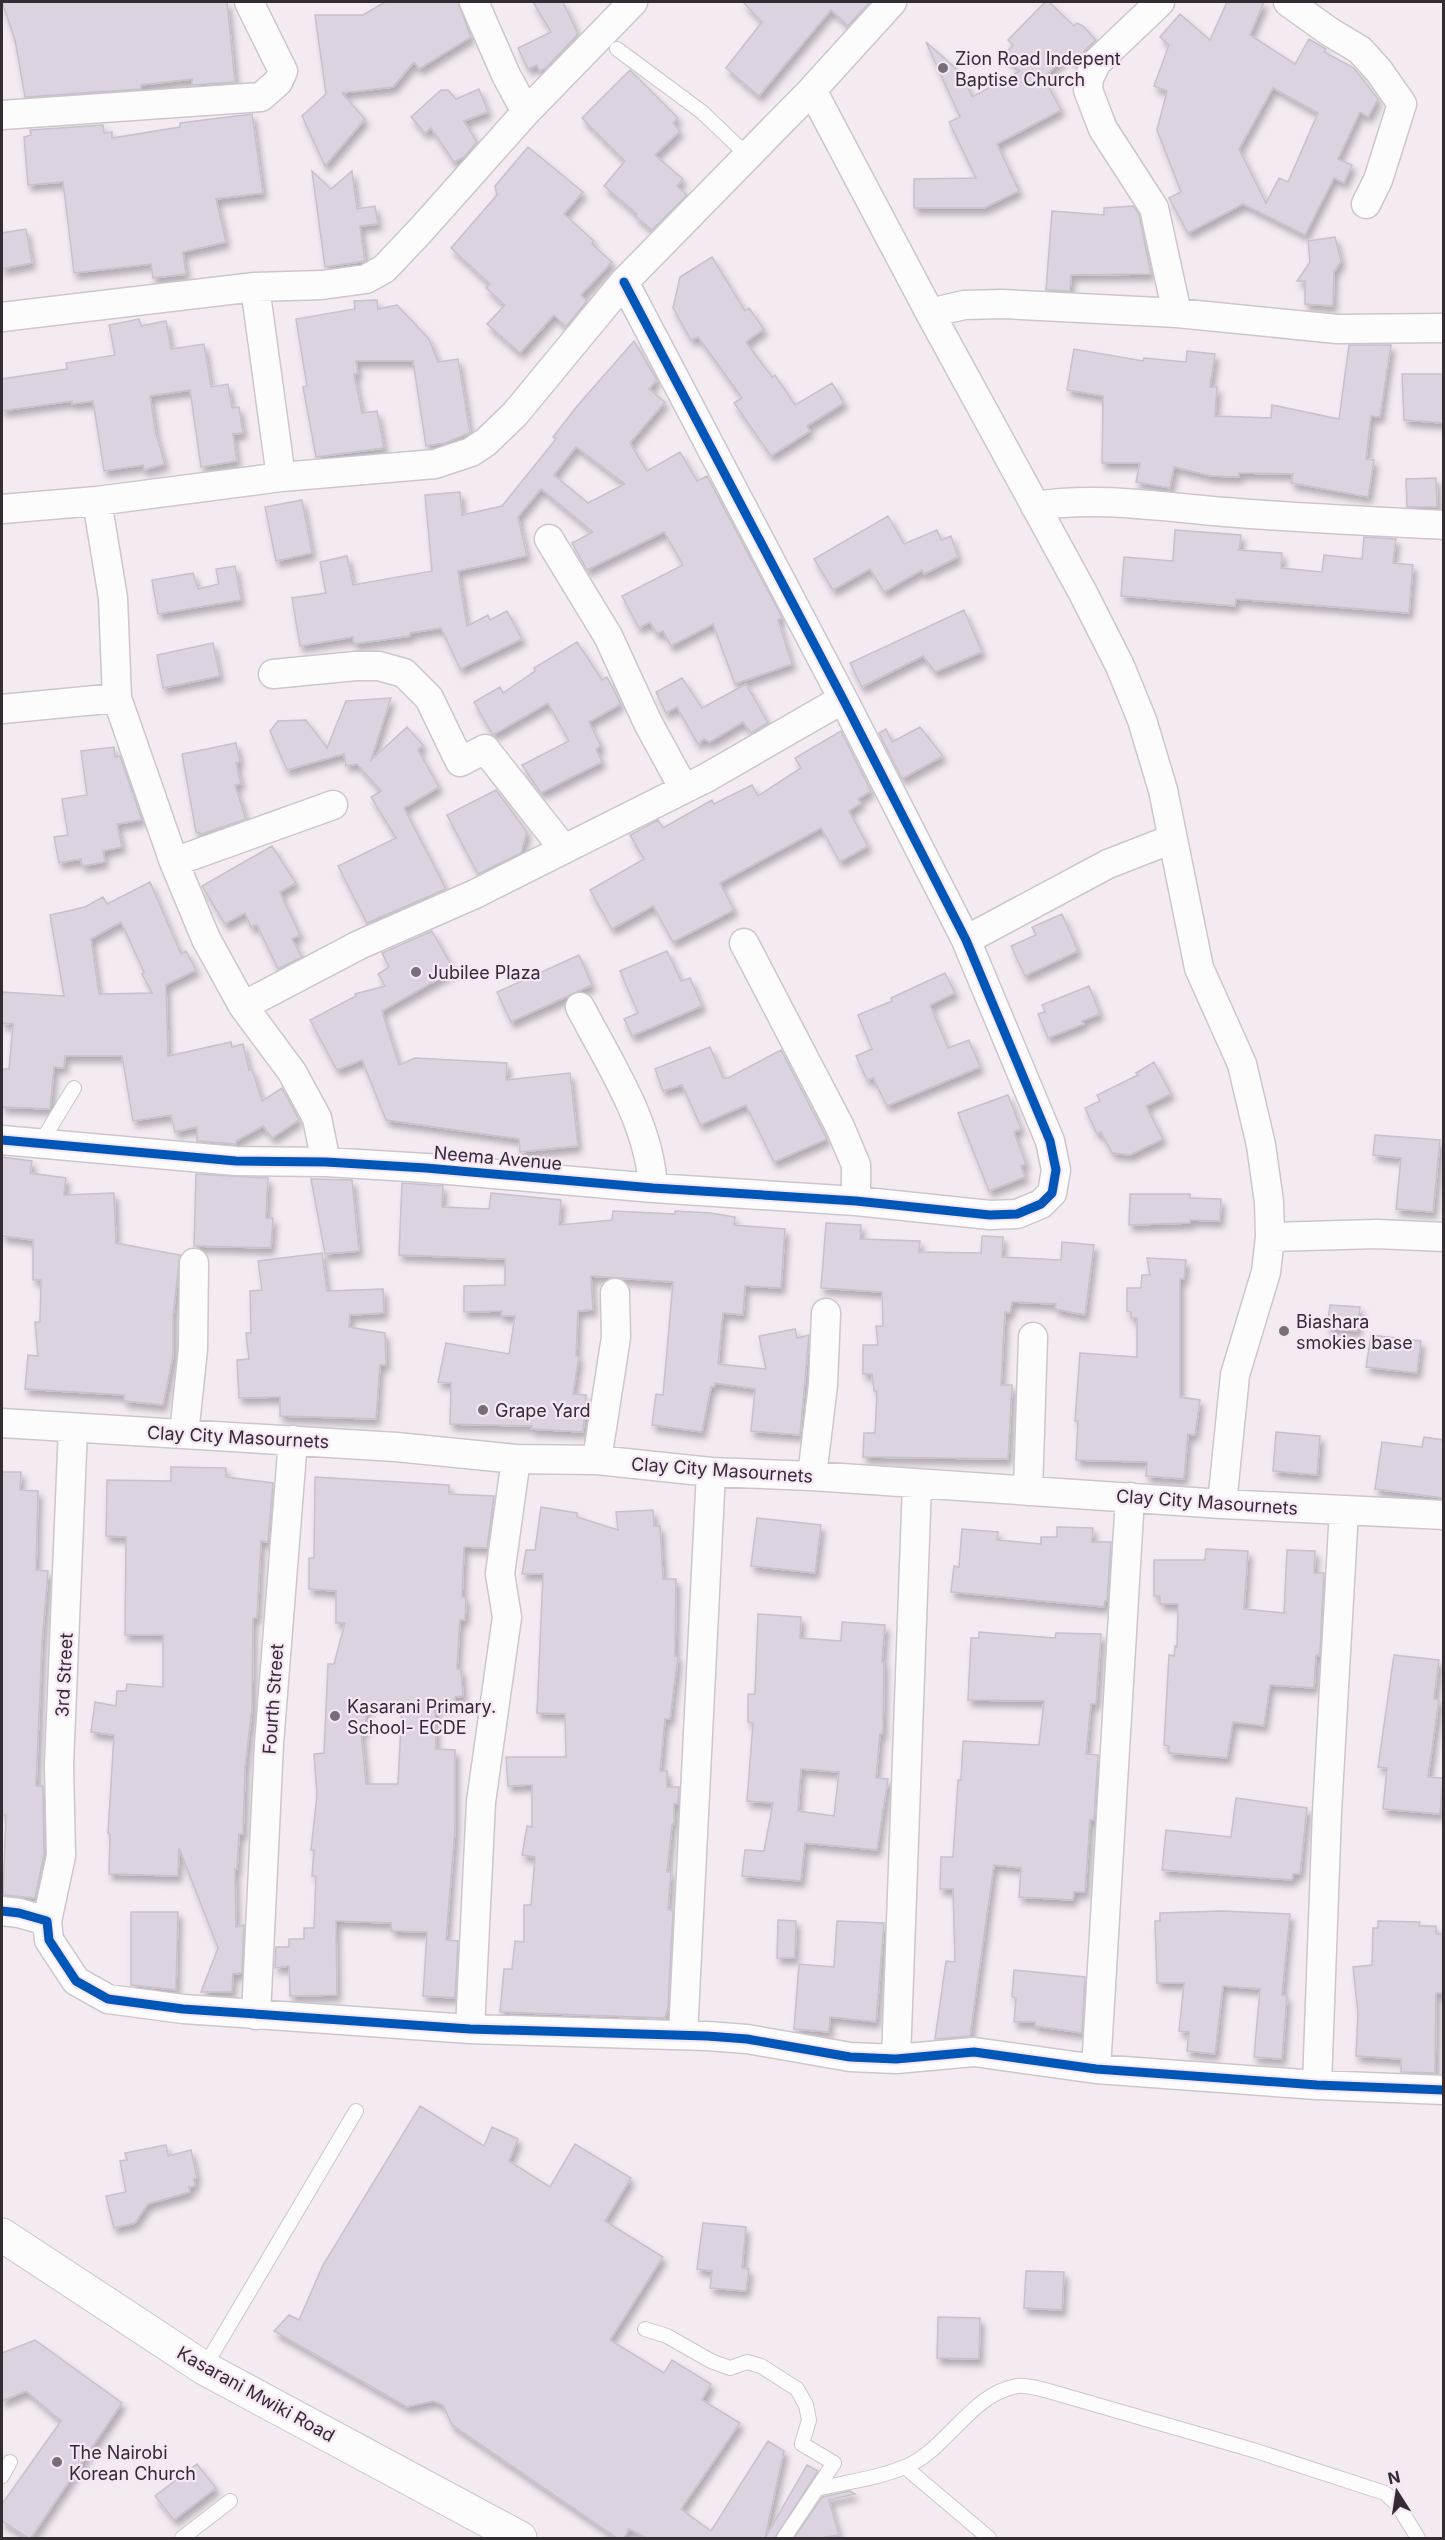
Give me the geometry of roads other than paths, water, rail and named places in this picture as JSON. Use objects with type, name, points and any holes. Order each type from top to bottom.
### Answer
[{"type":"main road","name":"Kasarani Mwiki Road","points":[[2,2235],[204,2368],[520,2538]]},
{"type":"street","points":[[2,115],[261,97],[278,82],[283,71],[249,2]]},
{"type":"street","points":[[474,2],[506,75],[526,112]]},
{"type":"street","points":[[2,317],[255,287],[322,285],[366,279],[384,268],[526,112],[633,2]]},
{"type":"street","points":[[2,509],[97,501],[281,477],[435,464],[471,452],[486,442],[514,414],[624,282],[812,90],[892,2]]},
{"type":"street","points":[[1160,2],[1097,62],[1089,78],[1088,90],[1103,129],[1154,208],[1177,313]]},
{"type":"street","points":[[1288,2],[1330,33],[1360,50],[1379,71],[1402,104],[1378,180],[1366,204]]},
{"type":"street","points":[[812,90],[1120,666],[1142,720],[1160,780],[1199,968],[1242,1064],[1261,1145],[1269,1202],[1270,1238],[1266,1272],[1235,1374],[1222,1504]]},
{"type":"street","name":"Neema Avenue","points":[[2,1140],[236,1161],[326,1162],[426,1168],[653,1188],[856,1201],[990,1215],[1017,1214],[1041,1204],[1052,1193],[1056,1170],[1050,1141],[966,940],[843,699],[624,282]]},
{"type":"street","points":[[255,287],[281,477]]},
{"type":"street","points":[[930,313],[964,305],[1003,304],[1177,313],[1337,329],[1443,328]]},
{"type":"street","points":[[97,501],[113,598],[117,698],[174,862],[206,939],[243,1006],[292,1072],[317,1118],[326,1162]]},
{"type":"street","points":[[1035,506],[1067,501],[1134,503],[1315,519],[1443,525]]},
{"type":"street","points":[[549,539],[608,636],[648,723],[684,789]]},
{"type":"street","points":[[273,674],[356,666],[379,666],[404,673],[429,698],[460,762],[485,749],[563,848]]},
{"type":"street","points":[[2,709],[117,698]]},
{"type":"street","points":[[243,1006],[359,945],[475,894],[684,789],[843,699]]},
{"type":"street","points":[[174,862],[333,805]]},
{"type":"street","points":[[966,940],[1108,864],[1172,839]]},
{"type":"street","points":[[744,943],[840,1127],[855,1165],[856,1201]]},
{"type":"street","points":[[579,1006],[629,1103],[646,1142],[652,1168],[653,1188]]},
{"type":"street","points":[[1270,1238],[1377,1234],[1443,1237]]},
{"type":"street","points":[[184,1434],[193,1349],[194,1263]]},
{"type":"street","points":[[597,1460],[616,1337],[615,1293]]},
{"type":"street","points":[[812,1476],[823,1385],[826,1313]]},
{"type":"street","points":[[1028,1491],[1034,1337]]},
{"type":"street","name":"Clay City Masournets","points":[[2,1423],[396,1447],[516,1459],[597,1460],[711,1472],[812,1476],[1222,1504],[1443,1515]]},
{"type":"street","name":"3rd Street","points":[[46,1921],[62,1856],[59,1765],[74,1428]]},
{"type":"street","name":"Fourth Street","points":[[256,2015],[269,1744],[293,1440]]},
{"type":"street","points":[[470,2029],[481,1802],[507,1617],[500,1574],[516,1459]]},
{"type":"street","points":[[683,2035],[711,1472]]},
{"type":"street","points":[[896,2058],[917,1484]]},
{"type":"street","points":[[1096,2069],[1130,1497]]},
{"type":"street","points":[[1317,2085],[1327,1812],[1344,1510]]},
{"type":"street","points":[[2,1911],[19,1913],[46,1921],[49,1940],[76,1981],[108,1999],[183,2009],[470,2029],[747,2039],[850,2056],[896,2058],[974,2052],[1096,2069],[1317,2085],[1443,2090]]},
{"type":"lane","points":[[618,49],[702,112],[747,155]]},
{"type":"lane","points":[[40,1144],[74,1088]]},
{"type":"lane","points":[[204,2368],[356,2111]]},
{"type":"lane","points":[[645,2328],[667,2336],[711,2361],[730,2368],[747,2362],[761,2366],[797,2389],[806,2405],[809,2420],[802,2444],[834,2463],[784,2538]]},
{"type":"lane","points":[[817,2489],[905,2467],[938,2446],[1001,2390],[1020,2386],[1045,2390],[1253,2450],[1385,2493],[1397,2504],[1418,2538]]},
{"type":"lane","points":[[2,2476],[10,2462]]},
{"type":"lane","points":[[905,2467],[990,2538]]},
{"type":"lane","points":[[182,2538],[230,2501]]},
{"type":"place","name":"Zion Road Indepent Baptise Church","points":[[943,68]]},
{"type":"place","name":"Jubilee Plaza","points":[[416,972]]},
{"type":"place","name":"Biashara smokies base","points":[[1284,1331]]},
{"type":"place","name":"Grape Yard","points":[[483,1410]]},
{"type":"place","name":"Kasarani Primary. School- ECDE","points":[[335,1716]]},
{"type":"place","name":"The Nairobi Korean Church","points":[[57,2462]]}]
